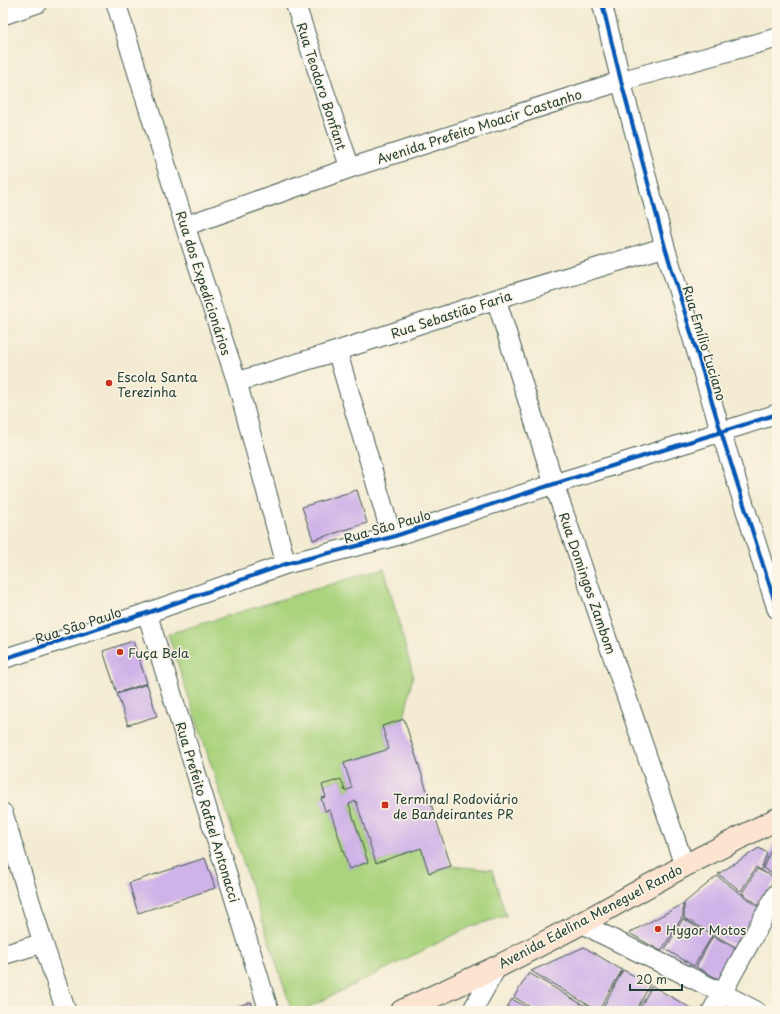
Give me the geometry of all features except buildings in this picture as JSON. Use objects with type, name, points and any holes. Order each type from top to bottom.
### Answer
[{"type":"main road","name":"Avenida Edelina Meneguel Rando","points":[[402,1011],[497,967],[684,866],[777,819]]},
{"type":"street","points":[[3,15],[38,3]]},
{"type":"street","name":"Rua dos Expedicionários","points":[[116,3],[185,226],[237,382],[286,564]]},
{"type":"street","name":"Rua Teodoro Bonfant","points":[[295,3],[350,168]]},
{"type":"street","name":"Rua Emílio Luciano","points":[[602,3],[665,247],[777,609]]},
{"type":"street","name":"Avenida Prefeito Moacir Castanho","points":[[185,226],[350,168],[621,81],[777,38]]},
{"type":"street","name":"Rua Sebastião Faria","points":[[237,382],[496,299],[665,247]]},
{"type":"street","name":"Rua Domingos Zambom","points":[[496,299],[554,484],[684,866]]},
{"type":"street","points":[[337,351],[392,537]]},
{"type":"street","name":"Rua São Paulo","points":[[3,659],[147,613],[286,564],[392,537],[777,414]]},
{"type":"street","name":"Rua Prefeito Rafael Antonacci","points":[[147,613],[269,1011]]},
{"type":"street","points":[[3,813],[43,943],[66,1011]]},
{"type":"street","points":[[712,1011],[777,893]]},
{"type":"street","points":[[582,922],[600,933],[756,1011]]},
{"type":"street","points":[[3,955],[43,943]]},
{"type":"street","points":[[472,1011],[497,967]]},
{"type":"green space","points":[[384,568],[413,675],[404,719],[382,726],[389,749],[344,763],[352,788],[345,791],[341,779],[322,785],[326,797],[321,799],[325,811],[330,810],[349,869],[368,862],[349,804],[356,801],[376,863],[421,848],[429,873],[451,866],[492,870],[506,916],[472,926],[301,1011],[292,1011],[168,634]]},
{"type":"cycle path","points":[[602,3],[665,247],[777,609]]},
{"type":"cycle path","points":[[3,659],[147,613],[286,564],[392,537],[777,414]]},
{"type":"place","name":"Escola Santa Terezinha","points":[[109,383]]},
{"type":"place","name":"Fuça Bela","points":[[120,652]]},
{"type":"place","name":"Terminal Rodoviário de Bandeirantes PR","points":[[385,805]]},
{"type":"place","name":"Hygor Motos","points":[[658,929]]}]
